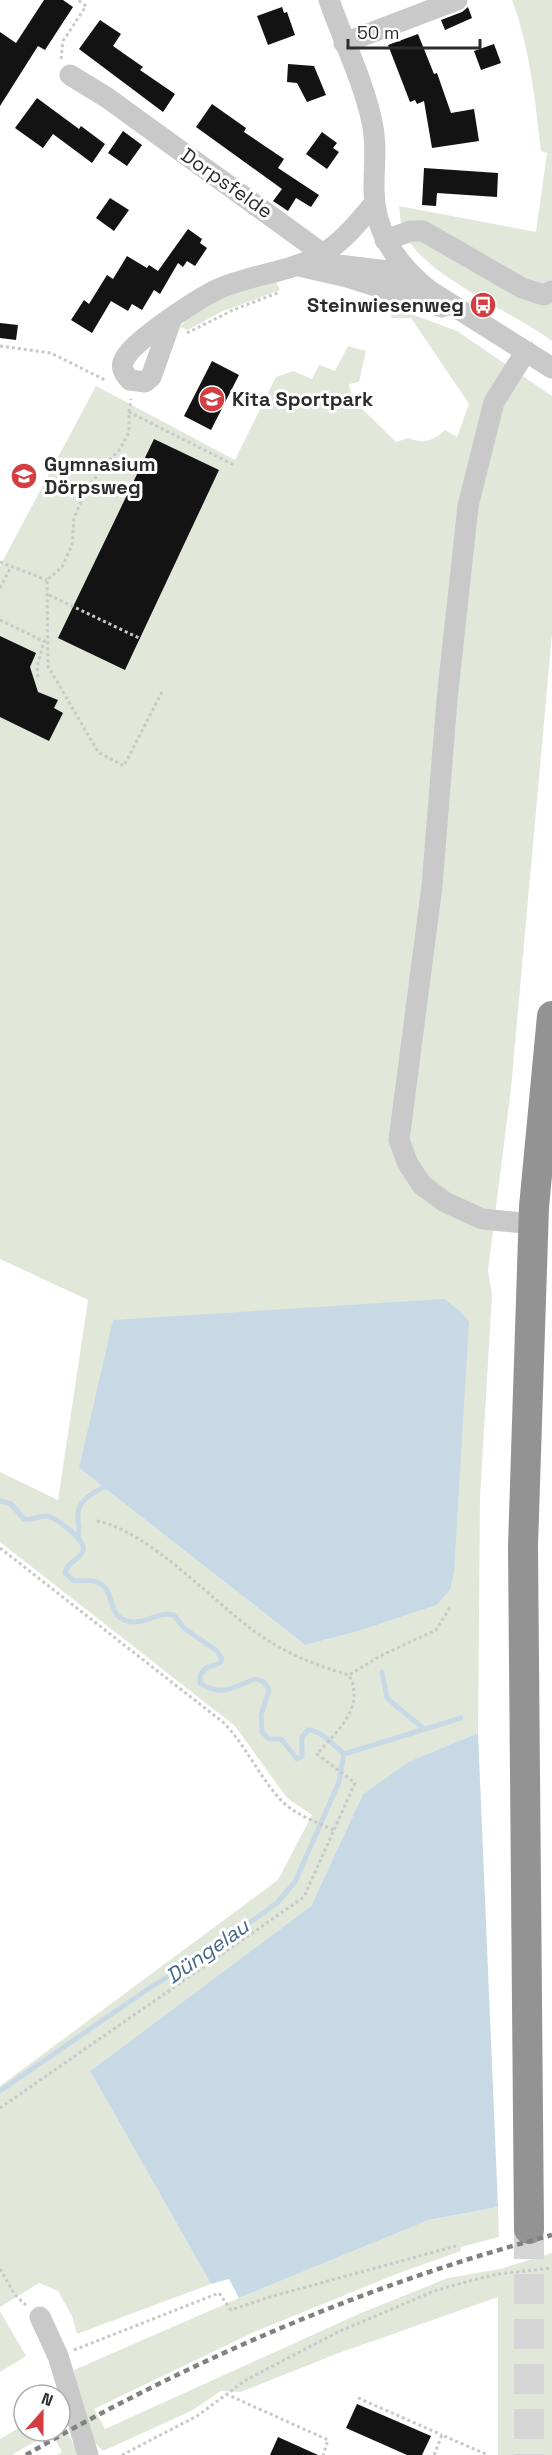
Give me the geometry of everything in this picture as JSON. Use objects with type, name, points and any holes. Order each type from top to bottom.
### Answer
[{"type":"highway","points":[[529,2229],[523,1546],[533,1224],[552,1016]]},
{"type":"street","points":[[329,0],[373,125],[374,204],[385,240],[397,260],[411,276],[464,314],[552,368]]},
{"type":"street","points":[[344,44],[457,0]]},
{"type":"street","name":"Dorpsfelde","points":[[70,75],[106,97],[323,254]]},
{"type":"street","points":[[170,324],[192,304],[220,289],[298,266],[323,254],[341,241],[374,204]]},
{"type":"street","points":[[385,240],[411,231],[423,231],[522,288],[544,295],[552,291]]},
{"type":"street","points":[[298,266],[345,265],[411,276]]},
{"type":"street","points":[[298,266],[346,277],[464,314]]},
{"type":"street","points":[[526,351],[494,402],[468,506],[447,700],[432,886],[399,1140],[408,1164],[422,1185],[445,1202],[482,1219],[533,1224]]},
{"type":"street","points":[[40,2317],[58,2356],[88,2455]]},
{"type":"path","points":[[70,75],[60,58],[63,41],[86,6],[78,0]]},
{"type":"path","points":[[170,324],[184,334],[232,310],[288,289]]},
{"type":"path","points":[[0,346],[51,353],[114,384]]},
{"type":"path","points":[[47,580],[62,567],[72,545],[74,518],[85,492],[120,449],[129,432],[129,412],[234,465]]},
{"type":"path","points":[[0,562],[47,580]]},
{"type":"path","points":[[0,588],[11,567]]},
{"type":"path","points":[[47,580],[49,595],[48,666],[98,752],[124,766],[162,692]]},
{"type":"path","points":[[49,595],[141,639]]},
{"type":"path","points":[[0,620],[43,641],[48,641]]},
{"type":"path","points":[[38,677],[36,665],[42,651],[43,641]]},
{"type":"path","points":[[0,2108],[304,1896],[355,1783],[317,1755],[345,1723],[354,1707],[354,1686],[348,1675],[286,1652],[253,1630],[137,1538],[108,1523],[97,1521]]},
{"type":"path","points":[[0,1548],[224,1723],[281,1800],[310,1819],[334,1830]]},
{"type":"path","points":[[348,1675],[382,1655],[436,1630],[450,1607]]},
{"type":"path","points":[[58,2356],[219,2293],[231,2310],[273,2296],[456,2246]]},
{"type":"path","points":[[122,2455],[197,2416],[246,2380],[338,2332],[434,2292],[498,2274],[552,2268]]},
{"type":"path","points":[[0,2269],[15,2295],[40,2317]]},
{"type":"path","points":[[225,2394],[328,2440],[323,2455]]},
{"type":"path","points":[[358,2398],[488,2455]]},
{"type":"path","points":[[434,2455],[442,2435]]},
{"type":"shaded area","points":[[512,0],[552,0],[552,341],[468,291],[427,261],[412,246],[402,229],[400,220],[399,206],[536,232],[547,153],[541,151],[528,56]]},
{"type":"shaded area","points":[[275,280],[280,290],[221,312],[188,330],[180,327],[212,303]]},
{"type":"shaded area","points":[[392,307],[457,331],[552,396],[552,634],[511,1088],[488,1271],[492,1295],[480,1498],[478,1733],[408,1762],[363,1794],[311,1906],[90,2071],[211,2284],[77,2334],[72,2316],[58,2291],[39,2283],[0,2307],[0,2086],[278,1880],[312,1815],[287,1798],[235,1726],[0,1542],[0,1472],[58,1500],[88,1300],[0,1259],[0,566],[96,386],[235,460],[276,377],[293,371],[312,379],[319,365],[335,371],[348,346],[366,351],[359,382],[349,384],[352,399],[396,442],[408,438],[418,441],[428,440],[437,437],[445,430],[457,437],[469,404],[411,318],[391,318]],"holes":[[[79,1468],[450,1590],[437,1605],[359,1631],[305,1645]]]},
{"type":"shaded area","points":[[498,2207],[499,2237],[461,2247],[461,2251],[399,2273],[254,2332],[94,2409],[105,2429],[361,2313],[448,2278],[500,2269],[552,2253],[552,2455],[498,2455],[498,2297],[336,2354],[241,2392],[221,2391],[191,2411],[103,2451],[89,2433],[81,2414],[74,2370],[239,2298],[429,2220]]},
{"type":"shaded area","points":[[0,2311],[26,2356],[0,2372]]},
{"type":"shaded area","points":[[12,2432],[12,2443],[32,2443],[12,2455],[0,2455],[0,2439]]},
{"type":"shaded area","points":[[72,2441],[79,2455],[57,2455],[62,2452],[57,2443]]},
{"type":"water","points":[[444,1299],[460,1311],[469,1322],[454,1572],[450,1590],[437,1605],[359,1631],[305,1645],[79,1468],[113,1320]]},
{"type":"water","points":[[478,1733],[498,2207],[429,2220],[239,2298],[229,2279],[211,2284],[90,2071],[311,1906],[363,1794],[408,1762]]},
{"type":"building","points":[[44,0],[63,0],[73,7],[45,50],[38,46],[0,106],[0,32],[16,43]]},
{"type":"building","points":[[282,7],[284,13],[287,12],[295,35],[268,45],[257,16]]},
{"type":"building","points":[[468,7],[472,18],[445,30],[441,20],[462,12]]},
{"type":"building","points":[[100,20],[121,34],[113,46],[143,67],[140,70],[175,94],[163,112],[79,49]]},
{"type":"building","points":[[418,34],[434,74],[437,73],[451,113],[474,109],[479,141],[432,148],[424,101],[417,104],[415,100],[410,102],[388,45]]},
{"type":"building","points":[[494,44],[501,63],[481,70],[474,51]]},
{"type":"building","points":[[288,64],[314,66],[326,95],[307,102],[297,83],[287,82]]},
{"type":"building","points":[[37,98],[79,129],[81,126],[105,144],[92,163],[53,134],[43,148],[15,128]]},
{"type":"building","points":[[212,104],[246,128],[244,132],[284,159],[278,168],[319,195],[311,207],[296,198],[288,211],[273,201],[282,189],[196,127]]},
{"type":"building","points":[[123,131],[142,145],[127,166],[108,153]]},
{"type":"building","points":[[322,132],[337,143],[333,148],[339,152],[327,169],[306,154]]},
{"type":"building","points":[[424,168],[498,173],[497,197],[437,193],[436,206],[422,205]]},
{"type":"building","points":[[110,198],[129,210],[114,231],[96,218]]},
{"type":"building","points":[[188,229],[202,239],[200,243],[207,248],[195,266],[187,261],[183,267],[178,263],[160,294],[154,290],[142,310],[132,304],[128,311],[111,301],[92,333],[71,320],[84,300],[89,304],[107,275],[113,279],[127,256],[147,268],[149,265],[158,271]]},
{"type":"building","points":[[0,323],[18,325],[16,340],[0,338]]},
{"type":"building","points":[[212,361],[239,375],[211,430],[184,416]]},
{"type":"building","points":[[154,439],[219,470],[125,670],[58,638]]},
{"type":"building","points":[[0,636],[36,653],[30,667],[38,692],[58,700],[54,708],[63,713],[49,741],[0,717]]},
{"type":"building","points":[[357,2404],[431,2436],[422,2455],[407,2455],[346,2428]]},
{"type":"building","points":[[278,2437],[318,2455],[270,2455]]},
{"type":"waterway","points":[[78,1539],[79,1508],[89,1496],[104,1487]]},
{"type":"waterway","points":[[0,1501],[11,1504],[24,1519],[47,1516],[64,1525],[76,1536],[83,1551],[68,1566],[65,1573],[73,1580],[94,1581],[103,1585],[120,1618],[139,1622],[162,1615],[174,1615],[184,1628],[217,1651],[222,1659],[220,1663],[206,1668],[200,1675],[200,1683],[215,1690],[222,1690],[255,1679],[264,1682],[269,1690],[261,1715],[262,1732],[269,1739],[281,1739],[297,1759],[302,1756],[302,1737],[308,1730],[322,1735],[344,1754],[461,1718]]},
{"type":"waterway","points":[[382,1672],[387,1698],[424,1729]]},
{"type":"waterway","name":"Düngelau","points":[[0,2091],[148,1989],[223,1942],[277,1903],[295,1882],[339,1782],[344,1754]]},
{"type":"tunnel","points":[[529,2229],[529,2455]]},
{"type":"railway","points":[[26,2455],[152,2387],[282,2328],[415,2277],[552,2235]]},
{"type":"place","name":"Steinwiesenweg","points":[[483,305]]},
{"type":"place","name":"Kita Sportpark","points":[[212,399]]},
{"type":"place","name":"Gymnasium Dörpsweg","points":[[24,476]]}]
